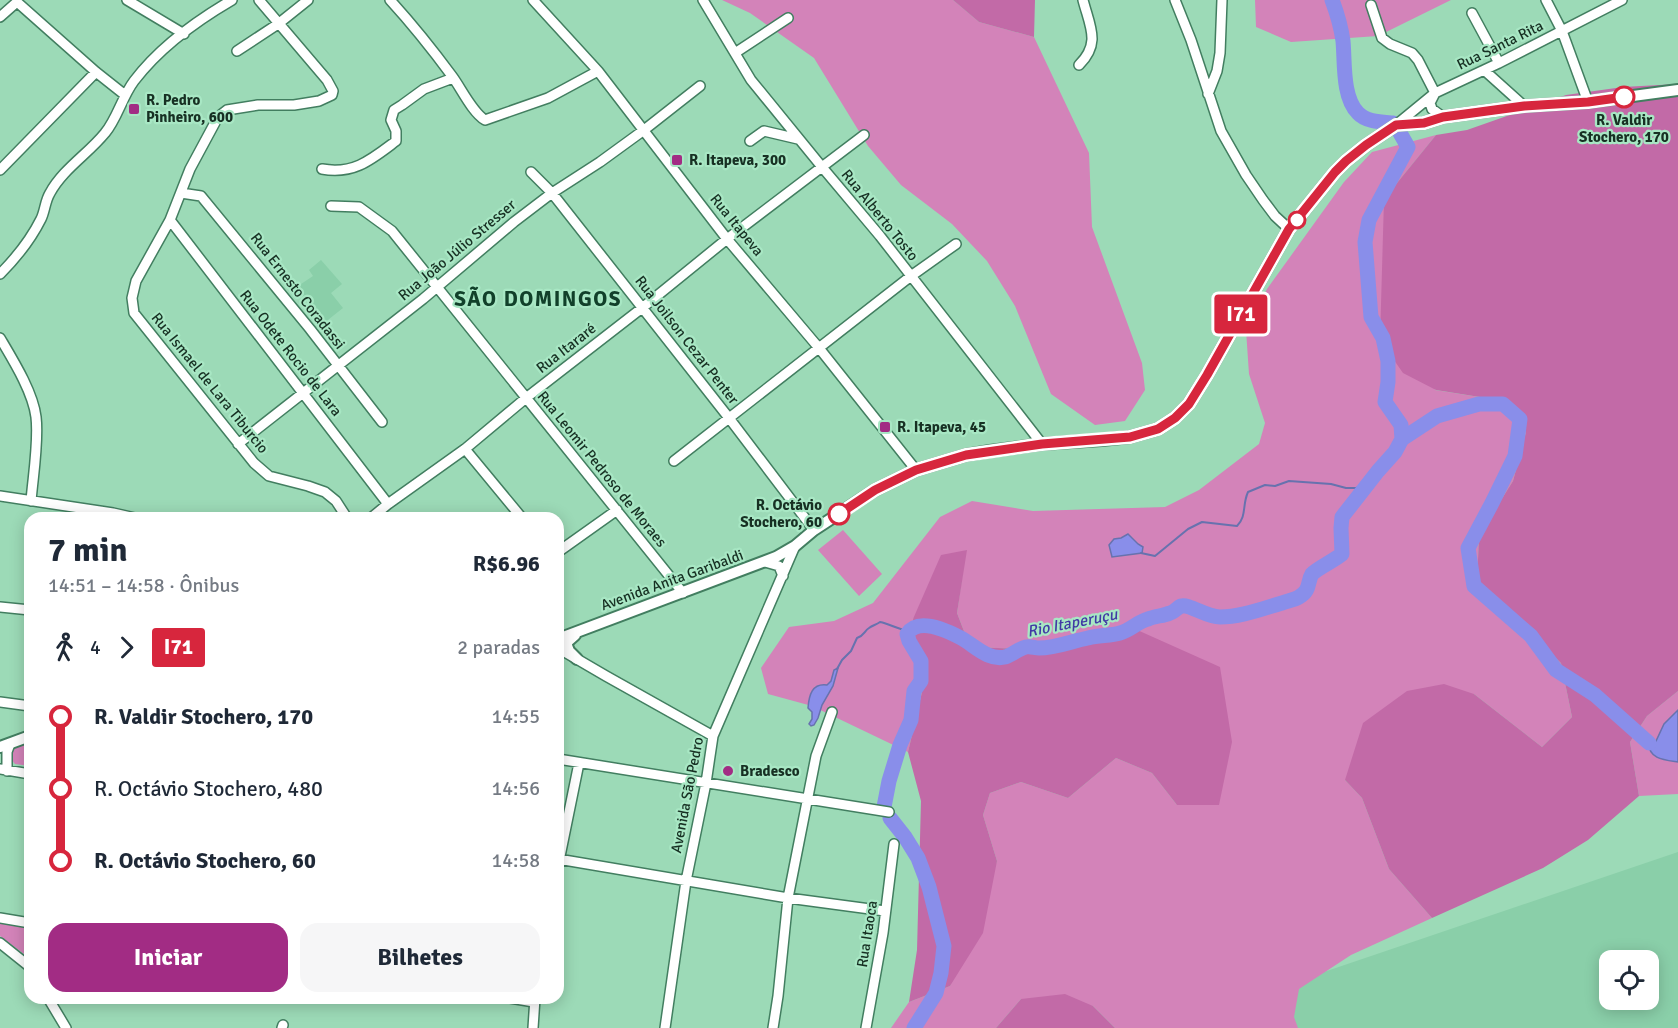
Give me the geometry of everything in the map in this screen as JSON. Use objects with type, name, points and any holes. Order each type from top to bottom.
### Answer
[{"type":"main road","points":[[1396,125],[1424,123],[1443,117],[1524,106],[1588,102],[1678,90]]},
{"type":"main road","name":"Avenida Anita Garibaldi","points":[[564,636],[765,562],[795,546],[814,530],[875,490],[916,470],[966,455],[1042,444],[1130,437],[1158,429],[1175,418],[1189,404],[1289,229],[1346,161],[1396,125]]},
{"type":"main road","points":[[577,659],[569,651],[566,643],[582,629]]},
{"type":"main road","points":[[5,745],[24,738]]},
{"type":"street","points":[[127,0],[183,34]]},
{"type":"street","points":[[0,274],[25,245],[42,218],[50,193],[71,166],[107,131],[134,81],[155,57],[215,10],[232,0]]},
{"type":"street","points":[[259,0],[278,24]]},
{"type":"street","points":[[237,51],[278,24],[308,0]]},
{"type":"street","points":[[390,0],[416,29],[475,110],[486,120],[548,98],[598,71]]},
{"type":"street","name":"Rua Itapeva","points":[[533,0],[598,71],[727,239],[819,348],[916,470]]},
{"type":"street","name":"Rua Alberto Tosto","points":[[703,0],[751,80],[880,236],[1042,444]]},
{"type":"street","points":[[1079,65],[1087,57],[1092,47],[1092,34],[1083,0]]},
{"type":"street","points":[[1175,0],[1191,40],[1221,131],[1246,175],[1269,208],[1289,229]]},
{"type":"street","points":[[1208,94],[1217,71],[1222,0]]},
{"type":"street","points":[[1545,0],[1562,31],[1588,102]]},
{"type":"street","name":"Rua Santa Rita","points":[[1396,125],[1435,93],[1499,63],[1618,1]]},
{"type":"street","points":[[0,17],[17,2],[125,95]]},
{"type":"street","points":[[1371,5],[1382,38],[1412,53],[1418,60],[1435,93],[1430,103],[1432,109],[1443,117]]},
{"type":"street","points":[[1472,13],[1499,63]]},
{"type":"street","points":[[735,53],[788,18]]},
{"type":"street","name":"Rua Ismael de Lara Tiburcio","points":[[278,24],[327,80],[333,91],[332,95],[319,101],[294,105],[258,105],[227,110],[218,117],[190,169],[170,220],[136,281],[132,298],[134,313],[254,463],[268,476],[325,492],[336,501],[343,512]]},
{"type":"street","points":[[1484,70],[1524,106]]},
{"type":"street","points":[[0,170],[96,72]]},
{"type":"street","points":[[322,169],[345,171],[357,167],[396,141],[396,131],[392,120],[394,110],[424,88],[453,78]]},
{"type":"street","name":"Rua João Júlio Stresser","points":[[238,444],[423,299],[514,222],[644,130],[700,86]]},
{"type":"street","points":[[750,141],[764,131],[798,139]]},
{"type":"street","name":"Rua Itararé","points":[[378,512],[465,449],[727,239],[864,135]]},
{"type":"street","name":"Rua Joilson Cezar Penter","points":[[531,172],[552,193],[814,530]]},
{"type":"street","name":"Rua Ernesto Coradassi","points":[[180,194],[201,196],[246,249],[382,422]]},
{"type":"street","name":"Rua Leomir Pedroso de Moraes","points":[[331,206],[358,207],[392,231],[683,593]]},
{"type":"street","name":"Rua Odete Rocio de Lara","points":[[170,220],[388,504]]},
{"type":"street","points":[[674,461],[956,243]]},
{"type":"street","points":[[0,338],[31,397],[36,415],[31,501]]},
{"type":"street","points":[[465,449],[517,512]]},
{"type":"street","points":[[0,496],[95,512]]},
{"type":"street","points":[[564,548],[616,510]]},
{"type":"street","name":"Avenida São Pedro","points":[[665,1028],[686,881],[713,736],[795,546]]},
{"type":"street","points":[[765,562],[778,566],[783,576]]},
{"type":"street","points":[[0,607],[24,609]]},
{"type":"street","points":[[564,651],[713,736]]},
{"type":"street","points":[[0,702],[24,705]]},
{"type":"street","points":[[773,1028],[788,898],[816,756],[832,712]]},
{"type":"street","points":[[5,745],[6,759],[3,770],[24,773]]},
{"type":"street","points":[[564,760],[889,812]]},
{"type":"street","points":[[564,833],[579,763]]},
{"type":"street","name":"Rua Itaoca","points":[[866,1028],[882,942],[894,844]]},
{"type":"street","points":[[564,862],[788,898],[885,911]]},
{"type":"street","points":[[0,918],[24,922]]},
{"type":"street","points":[[0,943],[24,962]]},
{"type":"street","points":[[52,1004],[66,1028]]},
{"type":"street","points":[[533,1028],[535,1004]]},
{"type":"shaded area","points":[[722,0],[953,0],[979,22],[1034,37],[1089,153],[1092,227],[1142,363],[1145,390],[1125,421],[1095,425],[1051,394],[1015,306],[987,261],[952,224],[901,185],[868,146],[814,58],[750,13]]},
{"type":"shaded area","points":[[953,0],[1035,0],[1034,37],[979,22]]},
{"type":"shaded area","points":[[1255,0],[1451,0],[1378,36],[1291,42],[1256,27]]},
{"type":"shaded area","points":[[1678,84],[1678,691],[1647,716],[1630,742],[1639,796],[1588,840],[1543,868],[1432,918],[1389,869],[1362,798],[1345,780],[1363,723],[1407,691],[1444,684],[1474,694],[1542,747],[1572,717],[1561,663],[1477,584],[1479,535],[1513,481],[1526,432],[1511,402],[1436,390],[1403,373],[1380,340],[1384,199],[1436,135],[1467,130],[1566,95],[1623,87]]},
{"type":"shaded area","points":[[1436,135],[1384,199],[1435,390],[1511,402],[1526,432],[1513,481],[1479,535],[1477,583],[1561,663],[1572,717],[1542,747],[1474,694],[1345,780],[1362,798],[1389,869],[1432,918],[1351,955],[1299,989],[1294,1017],[1298,1028],[1115,1028],[1093,1006],[1021,999],[996,1028],[891,1028],[909,1002],[950,986],[997,861],[983,815],[990,793],[1021,782],[1068,798],[1116,758],[1152,773],[1177,805],[1113,628],[1049,650],[970,647],[957,613],[966,550],[913,619],[922,692],[908,752],[812,706],[768,694],[761,668],[789,627],[834,621],[873,603],[940,517],[972,501],[1033,511],[1165,507],[1199,490],[1259,444],[1265,423],[1249,374],[1246,330],[1267,289],[1344,182],[1372,152]]},
{"type":"shaded area","points":[[321,260],[342,284],[331,293],[343,308],[324,323],[295,288],[313,276],[309,270]]},
{"type":"shaded area","points":[[843,530],[882,574],[859,596],[818,550]]},
{"type":"shaded area","points":[[967,550],[957,613],[970,647],[1049,650],[1113,627],[1135,629],[1220,667],[1232,742],[1219,805],[1177,805],[1152,773],[1116,758],[1068,798],[1021,782],[990,793],[983,815],[997,861],[983,933],[950,986],[909,1002],[917,950],[921,801],[908,752],[922,692],[913,619],[941,555]]},
{"type":"shaded area","points":[[1678,691],[1678,794],[1639,796],[1630,742],[1647,716]]},
{"type":"shaded area","points":[[24,744],[24,765],[15,764],[11,759],[12,748]]},
{"type":"shaded area","points":[[1678,852],[1678,1028],[1276,1028],[1262,993]]},
{"type":"shaded area","points":[[0,922],[24,926],[24,954],[0,936]]},
{"type":"shaded area","points":[[1065,994],[1093,1006],[1115,1028],[996,1028],[1021,999]]},
{"type":"water","points":[[1128,534],[1143,547],[1142,553],[1112,557],[1109,545],[1114,539]]},
{"type":"water","points":[[838,668],[833,686],[822,705],[818,718],[811,726],[809,724],[812,712],[808,708],[810,694],[818,686],[827,685],[831,681],[834,670]]},
{"type":"water","points":[[1678,710],[1678,762],[1654,756],[1649,743],[1656,741],[1664,724]]},
{"type":"waterway","name":"Rio Itaperuçu","points":[[1332,0],[1343,41],[1344,69],[1349,98],[1361,116],[1374,121],[1393,123]]},
{"type":"waterway","name":"Rio Itaperuçu","points":[[884,807],[900,745],[911,720],[914,691],[921,681],[921,661],[907,634],[912,629],[918,626],[940,629],[961,638],[987,655],[1005,657],[1026,647],[1052,647],[1120,633],[1144,620],[1171,612],[1181,606],[1209,615],[1228,617],[1282,603],[1303,594],[1312,574],[1342,554],[1342,517],[1395,452],[1402,439],[1401,425],[1385,402],[1388,361],[1383,338],[1371,317],[1365,242],[1369,220],[1408,147],[1400,133]]},
{"type":"waterway","points":[[1402,439],[1437,416],[1479,404],[1503,404],[1520,419],[1515,456],[1468,548],[1474,586],[1531,636],[1556,670],[1595,695],[1649,743]]},
{"type":"waterway","points":[[1141,553],[1155,556],[1188,529],[1202,522],[1237,526],[1242,518],[1248,492],[1265,485],[1275,486],[1289,481],[1331,484],[1346,488],[1367,485]]},
{"type":"waterway","points":[[837,669],[851,651],[857,638],[872,626],[880,622],[909,631]]},
{"type":"waterway","name":"Rio Itaperuçu","points":[[890,818],[918,858],[929,887],[944,946],[936,993],[914,1028]]},
{"type":"bus line","name":"I71","points":[[839,514],[875,490],[916,470],[966,455],[1042,444],[1130,437],[1158,429],[1175,418],[1189,404],[1207,375],[1289,229],[1346,161],[1396,125],[1424,123],[1443,117],[1524,106],[1624,97]]},
{"type":"place","name":"R. Valdir Stochero, 170","points":[[1624,97]]},
{"type":"place","name":"R. Pedro Pinheiro, 600","points":[[134,109]]},
{"type":"place","name":"R. Itapeva, 300","points":[[677,160]]},
{"type":"place","name":"R. Itapeva, 45","points":[[885,427]]},
{"type":"place","name":"R. Octávio Stochero, 60","points":[[839,514]]},
{"type":"place","name":"Bradesco","points":[[728,771]]},
{"type":"district","name":"SÃO DOMINGOS","points":[[538,299]]}]
